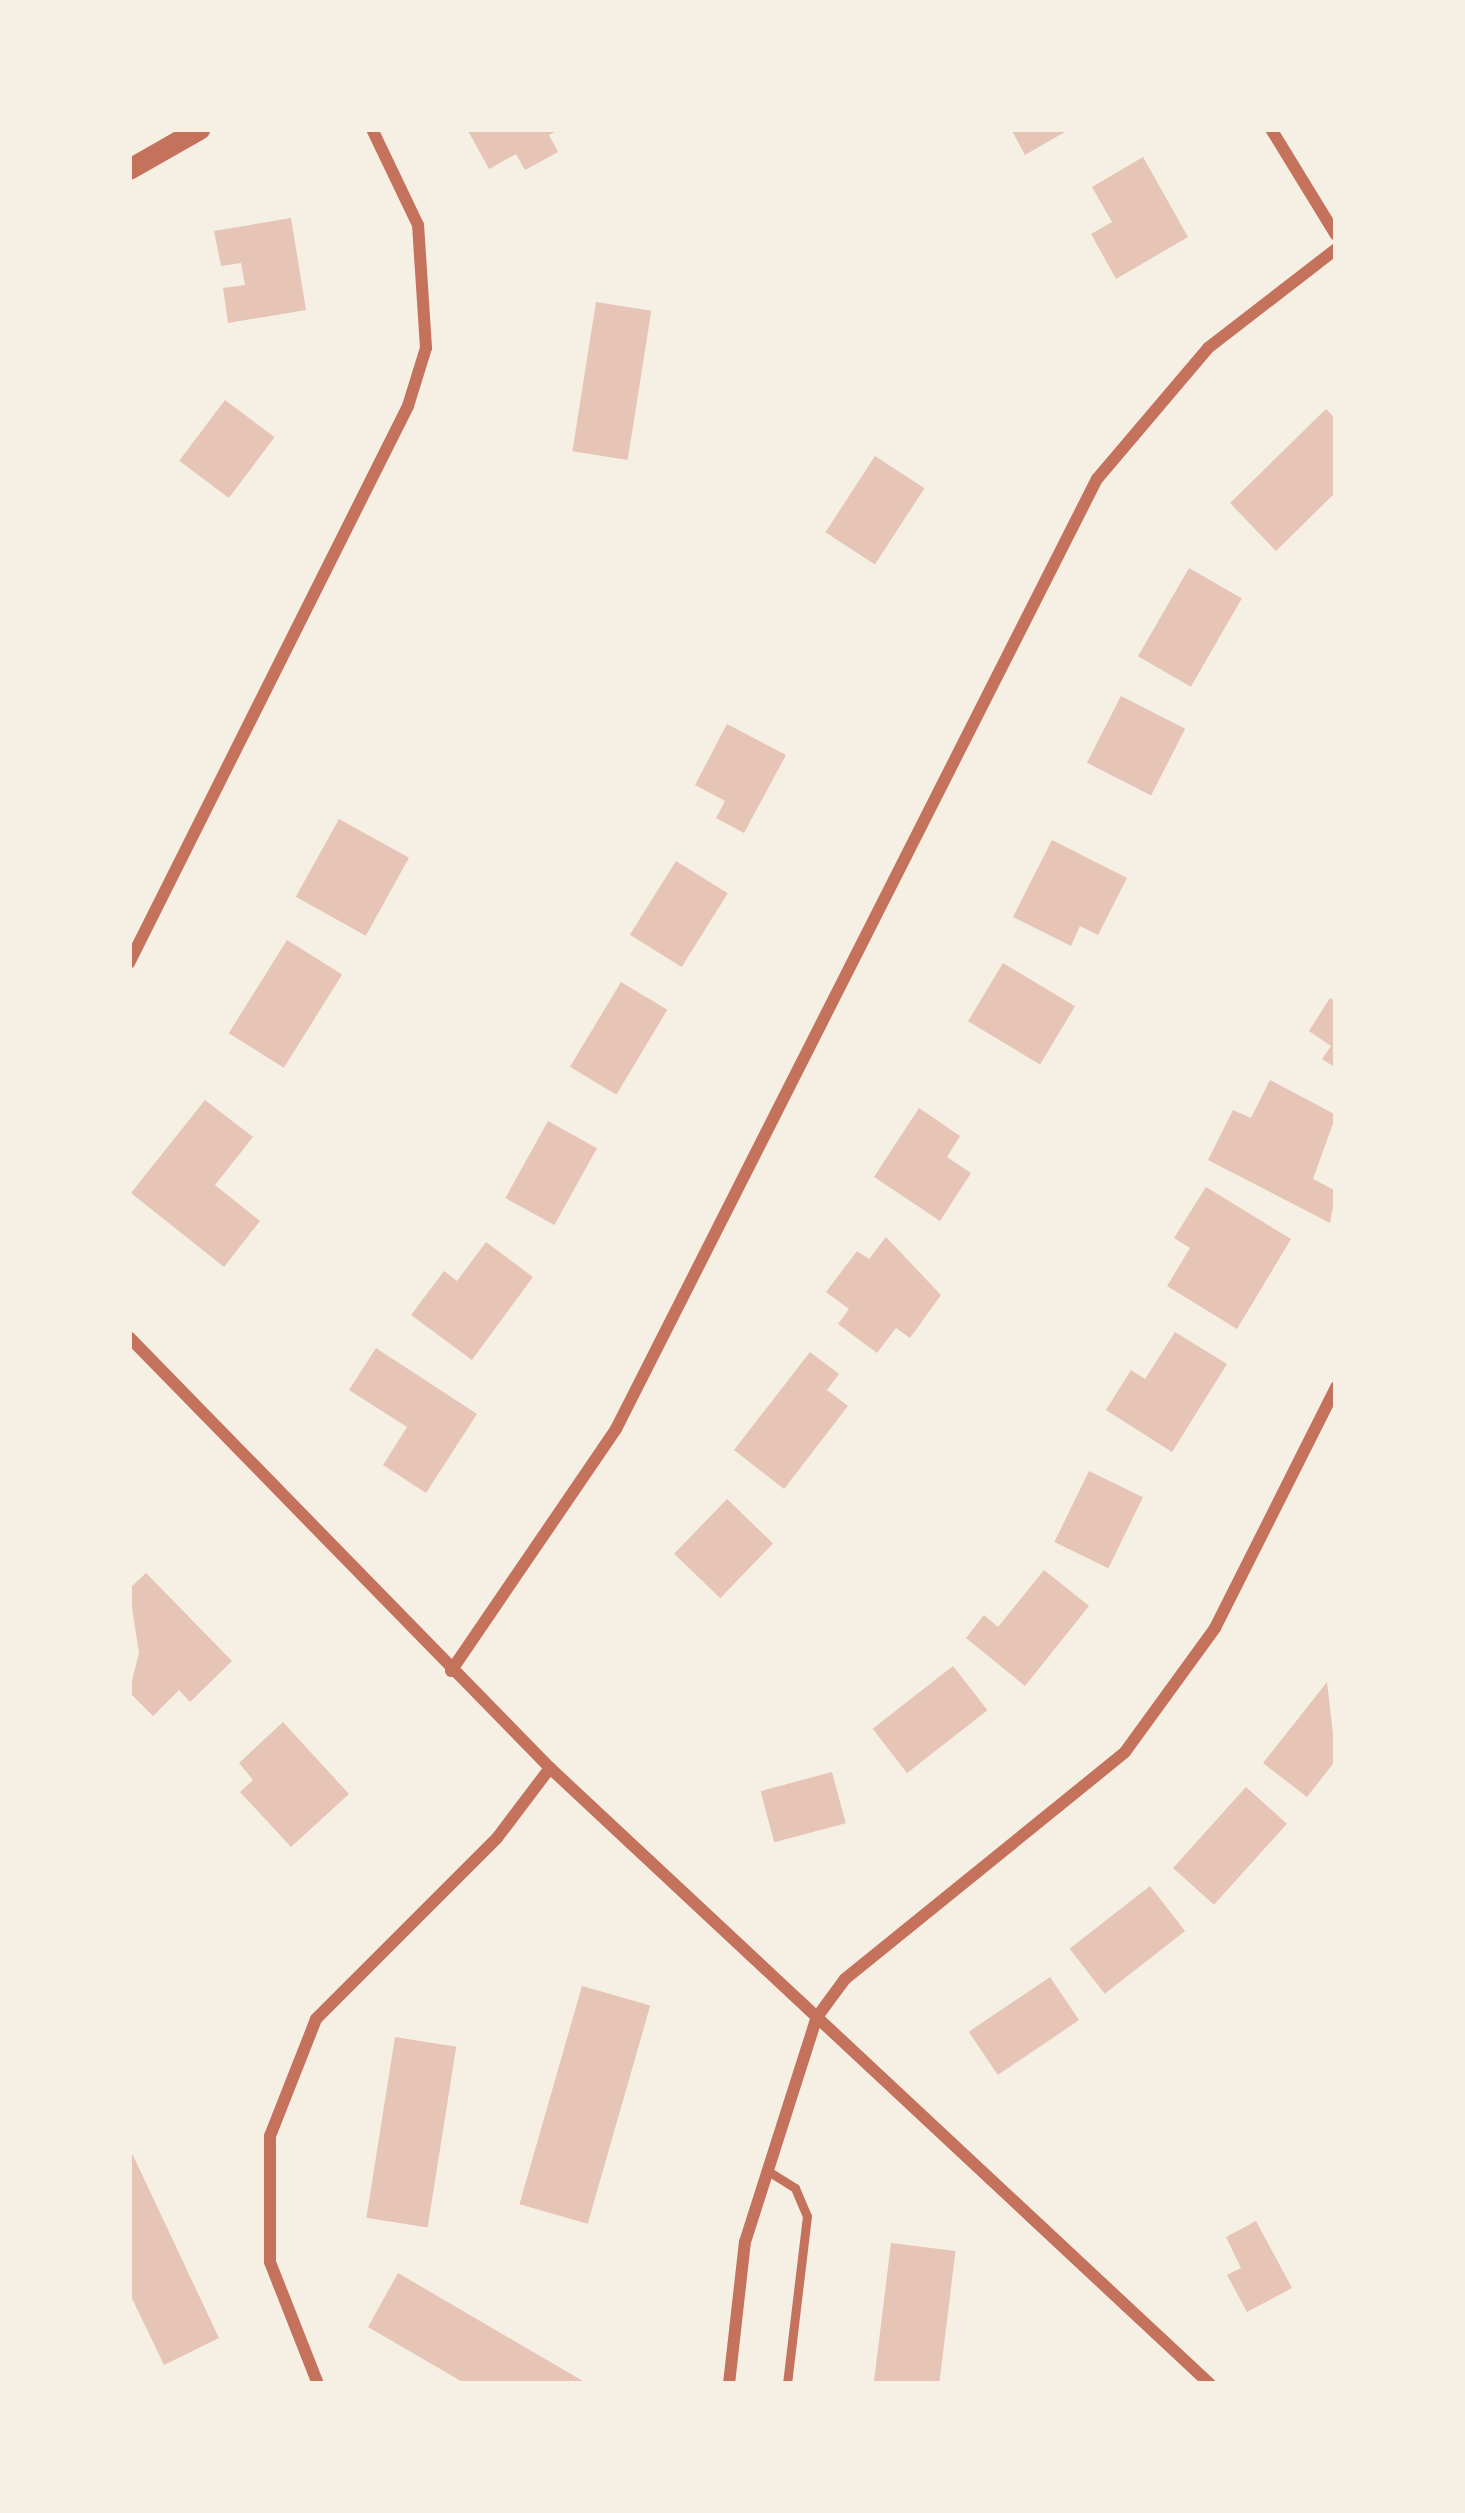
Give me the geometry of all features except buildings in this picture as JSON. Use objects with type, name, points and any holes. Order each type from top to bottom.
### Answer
[{"type":"street","points":[[129,169],[199,129]]},
{"type":"street","points":[[129,963],[408,406],[426,348],[418,226],[372,129]]},
{"type":"street","points":[[1271,129],[1336,235]]},
{"type":"street","points":[[452,1671],[616,1429],[1097,479],[1208,348],[1336,249]]},
{"type":"street","points":[[129,1337],[550,1768],[1210,2384]]},
{"type":"street","points":[[729,2384],[746,2242],[817,2017],[844,1979],[1125,1752],[1215,1628],[1336,1387]]},
{"type":"street","points":[[317,2384],[270,2262],[270,2136],[316,2019],[497,1838],[550,1768]]},
{"type":"lane","points":[[768,2171],[795,2188],[807,2216],[788,2384]]}]
